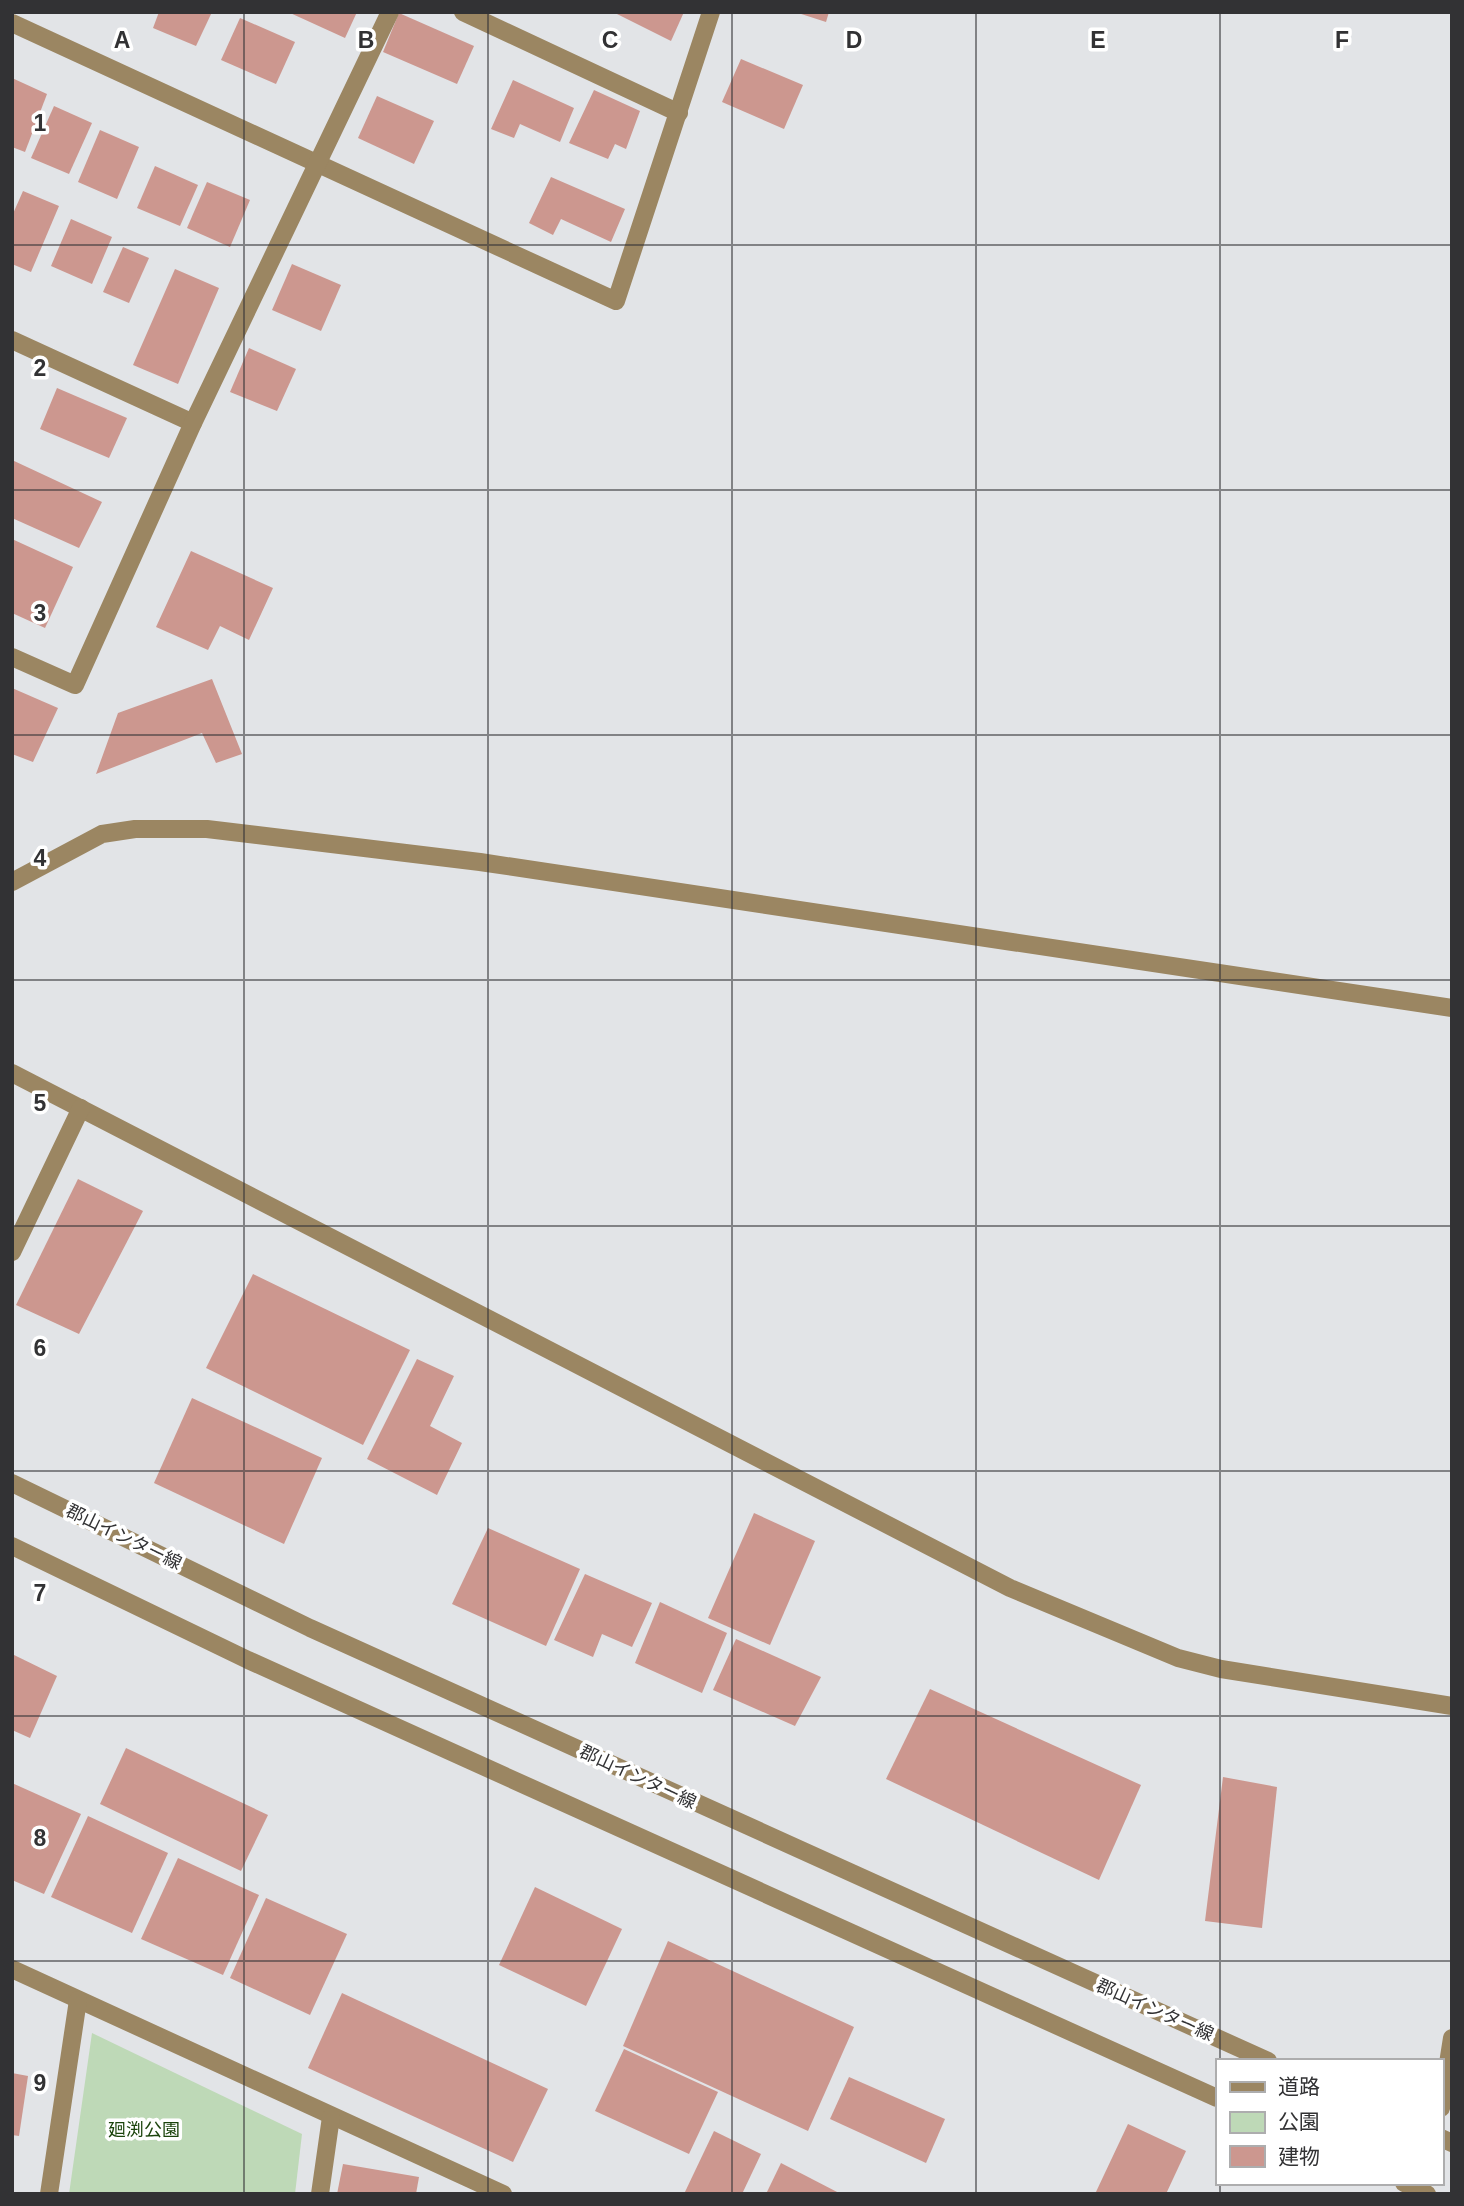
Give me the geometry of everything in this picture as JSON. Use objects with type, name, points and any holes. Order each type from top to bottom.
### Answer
[{"type":"street","points":[[12,657],[75,685],[193,423],[390,12]]},
{"type":"street","points":[[463,12],[679,113]]},
{"type":"street","points":[[12,23],[616,301],[711,12]]},
{"type":"street","points":[[12,340],[193,423]]},
{"type":"street","points":[[12,882],[102,834],[135,828],[207,829],[494,864],[1452,1008]]},
{"type":"street","points":[[12,1073],[1010,1588],[1101,1629],[1178,1658],[1220,1669],[1452,1706]]},
{"type":"street","points":[[12,1252],[81,1108]]},
{"type":"street","name":"郡山インター線","points":[[12,1483],[310,1628],[1264,2059]]},
{"type":"street","points":[[12,1546],[248,1660],[1216,2098]]},
{"type":"street","points":[[12,1969],[503,2194]]},
{"type":"street","points":[[49,2194],[78,2000]]},
{"type":"street","points":[[1443,2095],[1452,2038]]},
{"type":"street","points":[[320,2194],[331,2117]]},
{"type":"street","points":[[1408,2185],[1428,2194]]},
{"type":"green space","name":"廻渕公園","points":[[92,2033],[302,2134],[295,2194],[69,2194]]},
{"type":"building","points":[[159,12],[212,12],[196,46],[153,28]]},
{"type":"building","points":[[288,12],[357,12],[345,38]]},
{"type":"building","points":[[613,12],[684,12],[671,41]]},
{"type":"building","points":[[795,12],[829,12],[826,22]]},
{"type":"building","points":[[399,13],[474,46],[457,84],[383,52]]},
{"type":"building","points":[[240,18],[295,42],[276,84],[221,60]]},
{"type":"building","points":[[741,59],[803,85],[784,129],[722,102]]},
{"type":"building","points":[[12,78],[47,94],[25,152],[12,147]]},
{"type":"building","points":[[513,80],[574,108],[560,142],[520,124],[514,138],[491,129]]},
{"type":"building","points":[[594,90],[640,111],[626,149],[615,144],[608,159],[569,143]]},
{"type":"building","points":[[377,96],[434,121],[414,164],[358,138]]},
{"type":"building","points":[[54,106],[92,123],[69,174],[31,158]]},
{"type":"building","points":[[100,130],[139,147],[117,199],[78,182]]},
{"type":"building","points":[[155,166],[198,185],[180,226],[137,208]]},
{"type":"building","points":[[551,177],[625,209],[611,242],[561,219],[553,235],[529,223]]},
{"type":"building","points":[[207,182],[250,200],[230,247],[187,228]]},
{"type":"building","points":[[23,191],[59,206],[31,272],[12,264],[12,216]]},
{"type":"building","points":[[71,219],[112,237],[92,284],[51,266]]},
{"type":"building","points":[[123,247],[149,258],[129,303],[103,292]]},
{"type":"building","points":[[292,264],[341,285],[321,331],[272,310]]},
{"type":"building","points":[[175,269],[219,288],[178,384],[133,365]]},
{"type":"building","points":[[249,348],[296,369],[277,411],[230,392]]},
{"type":"building","points":[[57,388],[127,418],[109,458],[40,429]]},
{"type":"building","points":[[12,460],[102,502],[79,548],[12,518]]},
{"type":"building","points":[[12,539],[73,567],[45,628],[12,613]]},
{"type":"building","points":[[191,551],[273,588],[249,640],[220,626],[208,650],[156,627]]},
{"type":"building","points":[[212,679],[242,754],[216,763],[202,733],[96,774],[118,713]]},
{"type":"building","points":[[12,688],[58,708],[33,762],[12,754]]},
{"type":"building","points":[[78,1179],[143,1211],[79,1334],[16,1305]]},
{"type":"building","points":[[253,1274],[410,1350],[363,1445],[206,1368]]},
{"type":"building","points":[[417,1359],[454,1376],[430,1426],[462,1443],[437,1495],[367,1459]]},
{"type":"building","points":[[192,1398],[322,1458],[284,1544],[154,1483]]},
{"type":"building","points":[[754,1513],[815,1541],[770,1645],[708,1618]]},
{"type":"building","points":[[488,1528],[580,1569],[546,1646],[452,1604]]},
{"type":"building","points":[[585,1574],[652,1603],[632,1647],[602,1634],[593,1657],[554,1640]]},
{"type":"building","points":[[660,1602],[727,1633],[702,1693],[635,1663]]},
{"type":"building","points":[[736,1639],[821,1677],[795,1726],[713,1690]]},
{"type":"building","points":[[12,1654],[57,1676],[30,1738],[12,1730]]},
{"type":"building","points":[[930,1689],[1141,1785],[1099,1880],[886,1779]]},
{"type":"building","points":[[126,1748],[268,1815],[241,1871],[100,1804]]},
{"type":"building","points":[[1223,1777],[1277,1787],[1262,1928],[1205,1921]]},
{"type":"building","points":[[12,1783],[81,1814],[44,1894],[12,1880]]},
{"type":"building","points":[[88,1816],[168,1853],[132,1933],[51,1897]]},
{"type":"building","points":[[178,1858],[259,1895],[223,1975],[141,1939]]},
{"type":"building","points":[[535,1887],[622,1929],[586,2006],[499,1965]]},
{"type":"building","points":[[266,1898],[347,1934],[310,2015],[230,1978]]},
{"type":"building","points":[[668,1941],[854,2027],[808,2131],[623,2046]]},
{"type":"building","points":[[342,1993],[548,2089],[513,2162],[308,2068]]},
{"type":"building","points":[[624,2049],[718,2092],[689,2154],[595,2111]]},
{"type":"building","points":[[12,2073],[28,2076],[19,2136],[12,2135]]},
{"type":"building","points":[[849,2077],[945,2119],[926,2163],[830,2119]]},
{"type":"building","points":[[1128,2124],[1186,2151],[1166,2194],[1095,2194]]},
{"type":"building","points":[[714,2131],[761,2154],[742,2194],[684,2194]]},
{"type":"building","points":[[781,2163],[841,2194],[766,2194]]},
{"type":"building","points":[[343,2164],[419,2177],[416,2194],[337,2194]]}]
